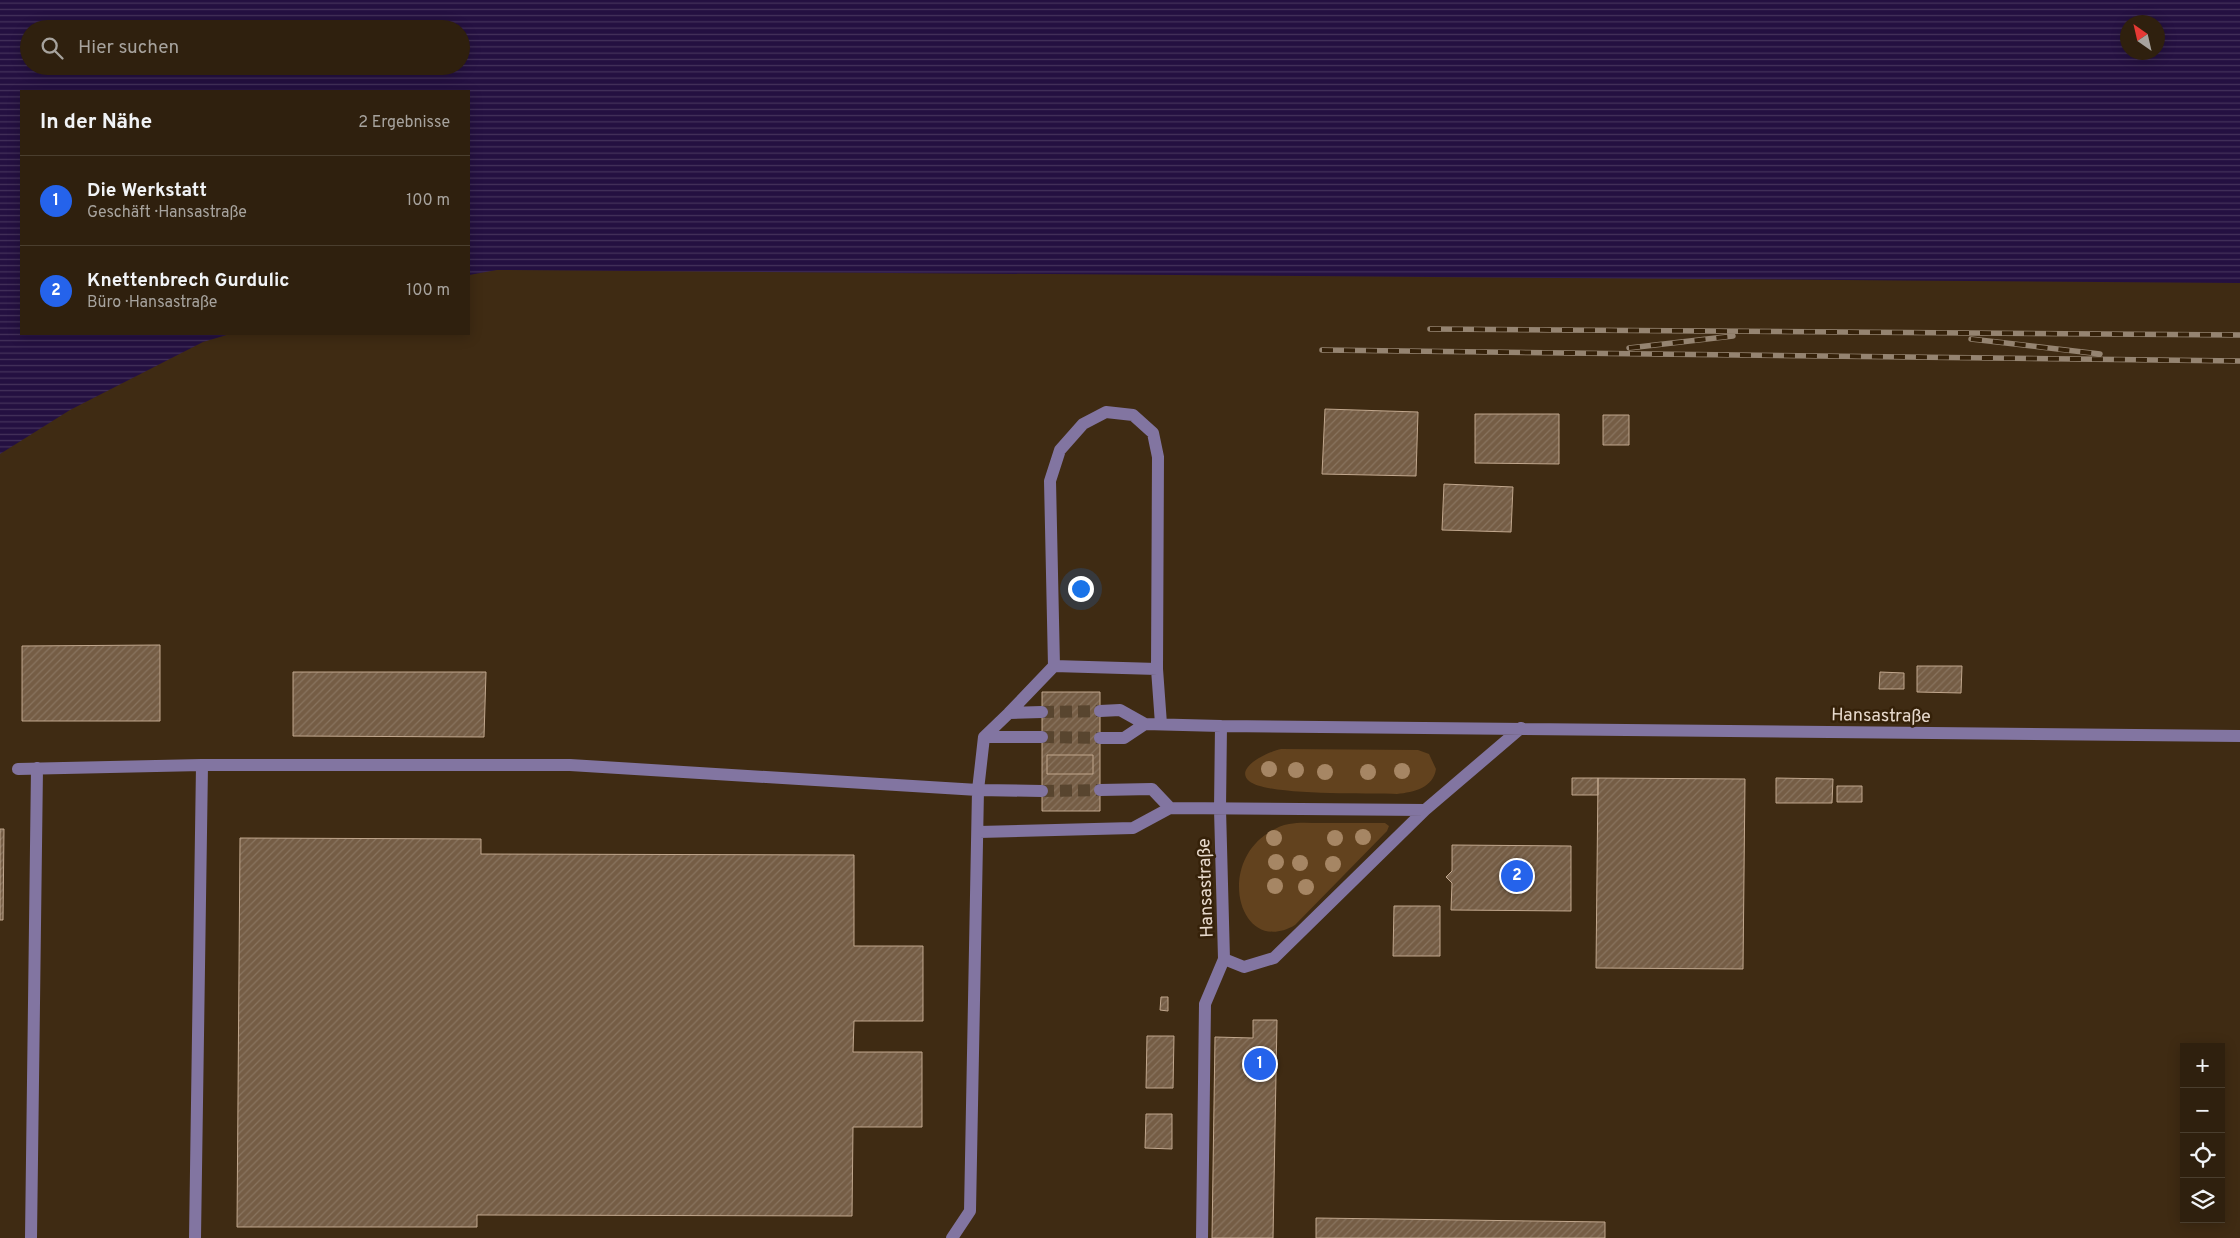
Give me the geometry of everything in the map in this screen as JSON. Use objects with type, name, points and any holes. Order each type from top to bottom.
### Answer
[{"type":"street","points":[[952,1238],[970,1211],[979,832],[978,790],[984,737],[1054,666],[1050,481],[1060,450],[1083,424],[1106,412],[1133,415],[1153,433],[1158,456],[1157,669],[1161,724]]},
{"type":"street","points":[[1054,666],[1157,669]]},
{"type":"street","points":[[1100,710],[1120,710],[1145,724],[1221,726]]},
{"type":"street","points":[[1009,713],[1042,712]]},
{"type":"street","points":[[1100,738],[1124,738],[1145,724]]},
{"type":"street","name":"Hansastraße","points":[[1521,728],[1425,810],[1274,958],[1244,967],[1224,959],[1220,809],[1221,726],[1521,728],[2240,736]]},
{"type":"street","points":[[984,737],[1042,737]]},
{"type":"street","points":[[195,1238],[202,765]]},
{"type":"street","points":[[18,769],[202,765],[570,765],[978,790],[1042,791]]},
{"type":"street","points":[[30,1238],[37,768]]},
{"type":"street","points":[[1100,790],[1152,790],[1170,808]]},
{"type":"street","points":[[979,832],[1133,828],[1170,808],[1425,810]]},
{"type":"street","points":[[1202,1238],[1205,1004],[1224,959]]},
{"type":"shaded area","points":[[0,0],[2240,0],[2240,283],[497,270],[470,275],[470,90],[20,90],[20,335],[227,335],[203,342],[70,410],[0,454]]},
{"type":"shaded area","points":[[1281,749],[1418,750],[1429,754],[1436,769],[1431,781],[1427,785],[1410,792],[1397,794],[1296,791],[1259,786],[1249,781],[1245,776],[1249,765],[1262,756]]},
{"type":"shaded area","points":[[1297,823],[1385,823],[1389,826],[1387,831],[1295,925],[1276,932],[1261,929],[1249,919],[1241,904],[1239,885],[1242,866],[1252,848],[1268,833],[1284,825]]},
{"type":"building","points":[[1325,409],[1418,412],[1416,476],[1322,474]]},
{"type":"building","points":[[1475,414],[1559,414],[1559,464],[1475,463]]},
{"type":"building","points":[[1603,415],[1629,415],[1629,445],[1603,445]]},
{"type":"building","points":[[1444,484],[1513,487],[1511,532],[1442,530]]},
{"type":"building","points":[[160,645],[160,721],[22,721],[22,646]]},
{"type":"building","points":[[1917,666],[1962,666],[1961,693],[1917,692]]},
{"type":"building","points":[[293,672],[486,672],[484,737],[293,736]]},
{"type":"building","points":[[1880,672],[1904,673],[1904,689],[1879,689]]},
{"type":"building","points":[[1042,692],[1100,692],[1100,811],[1042,811]]},
{"type":"building","points":[[1047,755],[1093,755],[1093,774],[1047,774]]},
{"type":"building","points":[[1572,778],[1598,778],[1598,795],[1572,795]]},
{"type":"building","points":[[1598,778],[1745,779],[1743,969],[1596,968]]},
{"type":"building","points":[[1776,778],[1833,779],[1832,803],[1776,803]]},
{"type":"building","points":[[1837,786],[1862,786],[1862,802],[1837,802]]},
{"type":"building","points":[[0,829],[4,829],[3,920],[0,920]]},
{"type":"building","points":[[240,838],[481,839],[481,854],[854,855],[854,946],[923,946],[923,1021],[854,1021],[853,1052],[922,1052],[922,1127],[853,1127],[852,1216],[477,1215],[477,1227],[237,1227]]},
{"type":"building","points":[[1452,845],[1571,846],[1571,911],[1451,910],[1452,883],[1446,877],[1452,871]]},
{"type":"building","points":[[1394,906],[1440,906],[1440,956],[1393,956]]},
{"type":"building","points":[[1161,997],[1168,997],[1168,1011],[1160,1010]]},
{"type":"building","points":[[1253,1020],[1277,1020],[1273,1238],[1212,1238],[1215,1037],[1253,1038]]},
{"type":"building","points":[[1147,1036],[1174,1036],[1173,1088],[1146,1088]]},
{"type":"building","points":[[1146,1114],[1172,1114],[1172,1149],[1145,1148]]},
{"type":"building","points":[[1316,1218],[1605,1222],[1605,1238],[1316,1238]]},
{"type":"tunnel","points":[[1042,712],[1100,711]]},
{"type":"tunnel","points":[[1042,737],[1100,738]]},
{"type":"tunnel","points":[[1042,791],[1100,790]]},
{"type":"railway","points":[[1430,329],[2240,335]]},
{"type":"railway","points":[[1629,348],[1733,336]]},
{"type":"railway","points":[[1971,339],[2100,354]]},
{"type":"railway","points":[[1322,350],[2240,361]]},
{"type":"place","name":"Knettenbrech Gurdulic","points":[[1517,876]]},
{"type":"place","name":"Die Werkstatt","points":[[1260,1064]]}]
